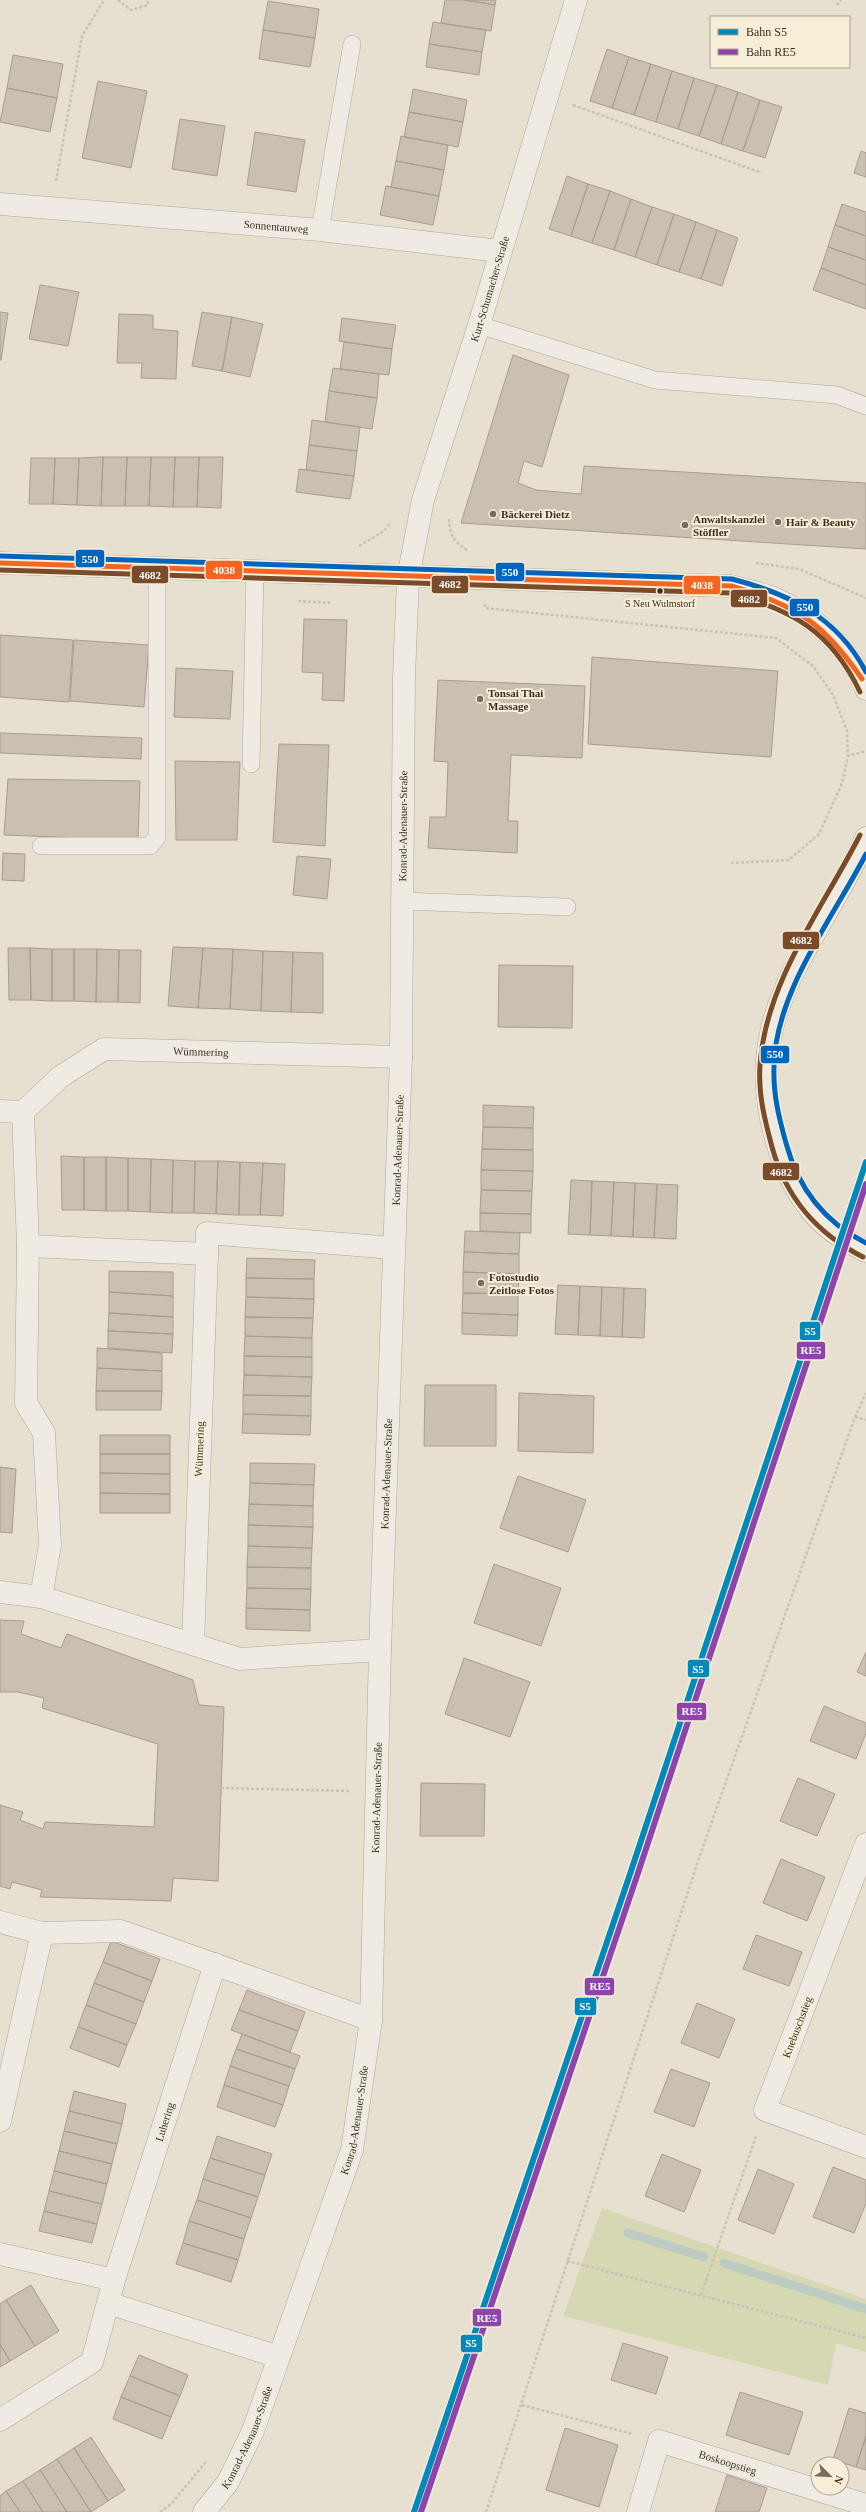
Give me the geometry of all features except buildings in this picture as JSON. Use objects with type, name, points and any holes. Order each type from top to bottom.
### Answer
[{"type":"street","name":"Kurt-Schumacher-Straße","points":[[408,578],[423,500],[479,325],[576,0]]},
{"type":"street","name":"Sonnentauweg","points":[[0,204],[51,210],[320,230],[500,251]]},
{"type":"street","points":[[0,563],[408,578],[585,580],[731,586],[775,599],[807,616],[834,640],[865,682]]},
{"type":"street","name":"Konrad-Adenauer-Straße","points":[[204,2512],[216,2500],[241,2459],[279,2357],[352,2150],[371,2020],[380,1650],[393,1248],[401,1057],[404,677],[408,578]]},
{"type":"street","points":[[866,838],[784,988],[773,1020],[765,1058],[765,1086],[772,1131],[788,1173],[804,1201],[823,1226],[866,1250]]},
{"type":"street","name":"Wümmering","points":[[23,1112],[60,1077],[104,1049],[401,1057]]},
{"type":"street","points":[[0,1111],[23,1112],[28,1246],[26,1403],[44,1433],[50,1545],[41,1597]]},
{"type":"street","name":"Wümmering","points":[[192,1644],[207,1233],[393,1248]]},
{"type":"street","points":[[28,1246],[207,1254]]},
{"type":"street","points":[[0,1592],[41,1597],[240,1659],[380,1650]]},
{"type":"street","name":"Knebuschstieg","points":[[765,2110],[866,1844]]},
{"type":"street","points":[[0,1922],[42,1933],[121,1931],[371,2020]]},
{"type":"street","points":[[0,2121],[42,1933]]},
{"type":"street","name":"Luhering","points":[[0,2420],[92,2362],[114,2280],[215,1964]]},
{"type":"street","points":[[765,2110],[866,2147]]},
{"type":"street","points":[[0,2254],[114,2280]]},
{"type":"street","points":[[108,2303],[279,2357]]},
{"type":"street","points":[[638,2512],[659,2441]]},
{"type":"street","name":"Boskoopstieg","points":[[659,2441],[866,2505]]},
{"type":"lane","points":[[320,230],[352,44]]},
{"type":"lane","points":[[479,325],[589,361],[655,380],[837,395],[866,406]]},
{"type":"lane","points":[[41,846],[150,846],[157,837],[157,568]]},
{"type":"lane","points":[[251,764],[255,572]]},
{"type":"lane","points":[[402,901],[567,907]]},
{"type":"path","points":[[51,210],[82,36],[104,0]]},
{"type":"path","points":[[118,0],[131,10],[148,5],[148,0]]},
{"type":"path","points":[[836,5],[841,0]]},
{"type":"path","points":[[548,96],[762,173]]},
{"type":"path","points":[[486,579],[485,608],[776,638],[813,666],[832,695],[847,732],[848,756],[841,786],[819,834],[789,860],[731,863]]},
{"type":"path","points":[[848,756],[866,751]]},
{"type":"path","points":[[486,2512],[699,1858],[855,1417],[866,1393]]},
{"type":"path","points":[[855,1417],[866,1420]]},
{"type":"path","points":[[350,1799],[351,1784]]},
{"type":"path","points":[[221,1788],[351,1791]]},
{"type":"path","points":[[702,2295],[765,2110]]},
{"type":"path","points":[[567,2261],[866,2338]]},
{"type":"path","points":[[522,2405],[659,2441]]},
{"type":"path","points":[[160,2512],[171,2504],[207,2460]]},
{"type":"green space","points":[[602,2208],[866,2299],[866,2352],[836,2343],[828,2385],[563,2316]]},
{"type":"waterway","points":[[628,2233],[704,2257]]},
{"type":"waterway","points":[[724,2263],[866,2309]]},
{"type":"rail line","name":"S5","points":[[414,2512],[630,1874],[866,1162]]},
{"type":"rail line","name":"RE5","points":[[421,2512],[637,1876],[866,1184]]},
{"type":"transit line","name":"550","points":[[0,556],[732,579],[773,592],[810,610],[841,636],[866,672]]},
{"type":"transit line","name":"4038","points":[[0,563],[731,586],[774,601],[807,619],[834,643],[848,659],[862,679]]},
{"type":"transit line","name":"4682","points":[[0,570],[730,593],[772,607],[807,626],[822,638],[836,653],[849,671],[860,692]]},
{"type":"transit line","name":"4682","points":[[860,835],[813,918],[784,975],[764,1035],[760,1066],[760,1087],[772,1147],[778,1165],[795,1198],[817,1225],[831,1237],[863,1257]]},
{"type":"transit line","name":"550","points":[[866,854],[853,879],[822,930],[794,985],[784,1012],[777,1040],[774,1068],[774,1087],[781,1124],[791,1159],[798,1175],[806,1189],[825,1214],[851,1235],[866,1243]]},
{"type":"place","name":"Bäckerei Dietz","points":[[493,514]]},
{"type":"place","name":"Hair & Beauty","points":[[778,522]]},
{"type":"place","name":"Anwaltskanzlei Stöffler","points":[[685,525]]},
{"type":"place","name":"S Neu Wulmstorf","points":[[660,591]]},
{"type":"place","name":"Tonsai Thai Massage","points":[[480,699]]},
{"type":"place","name":"Fotostudio Zeitlose Fotos","points":[[481,1283]]}]
